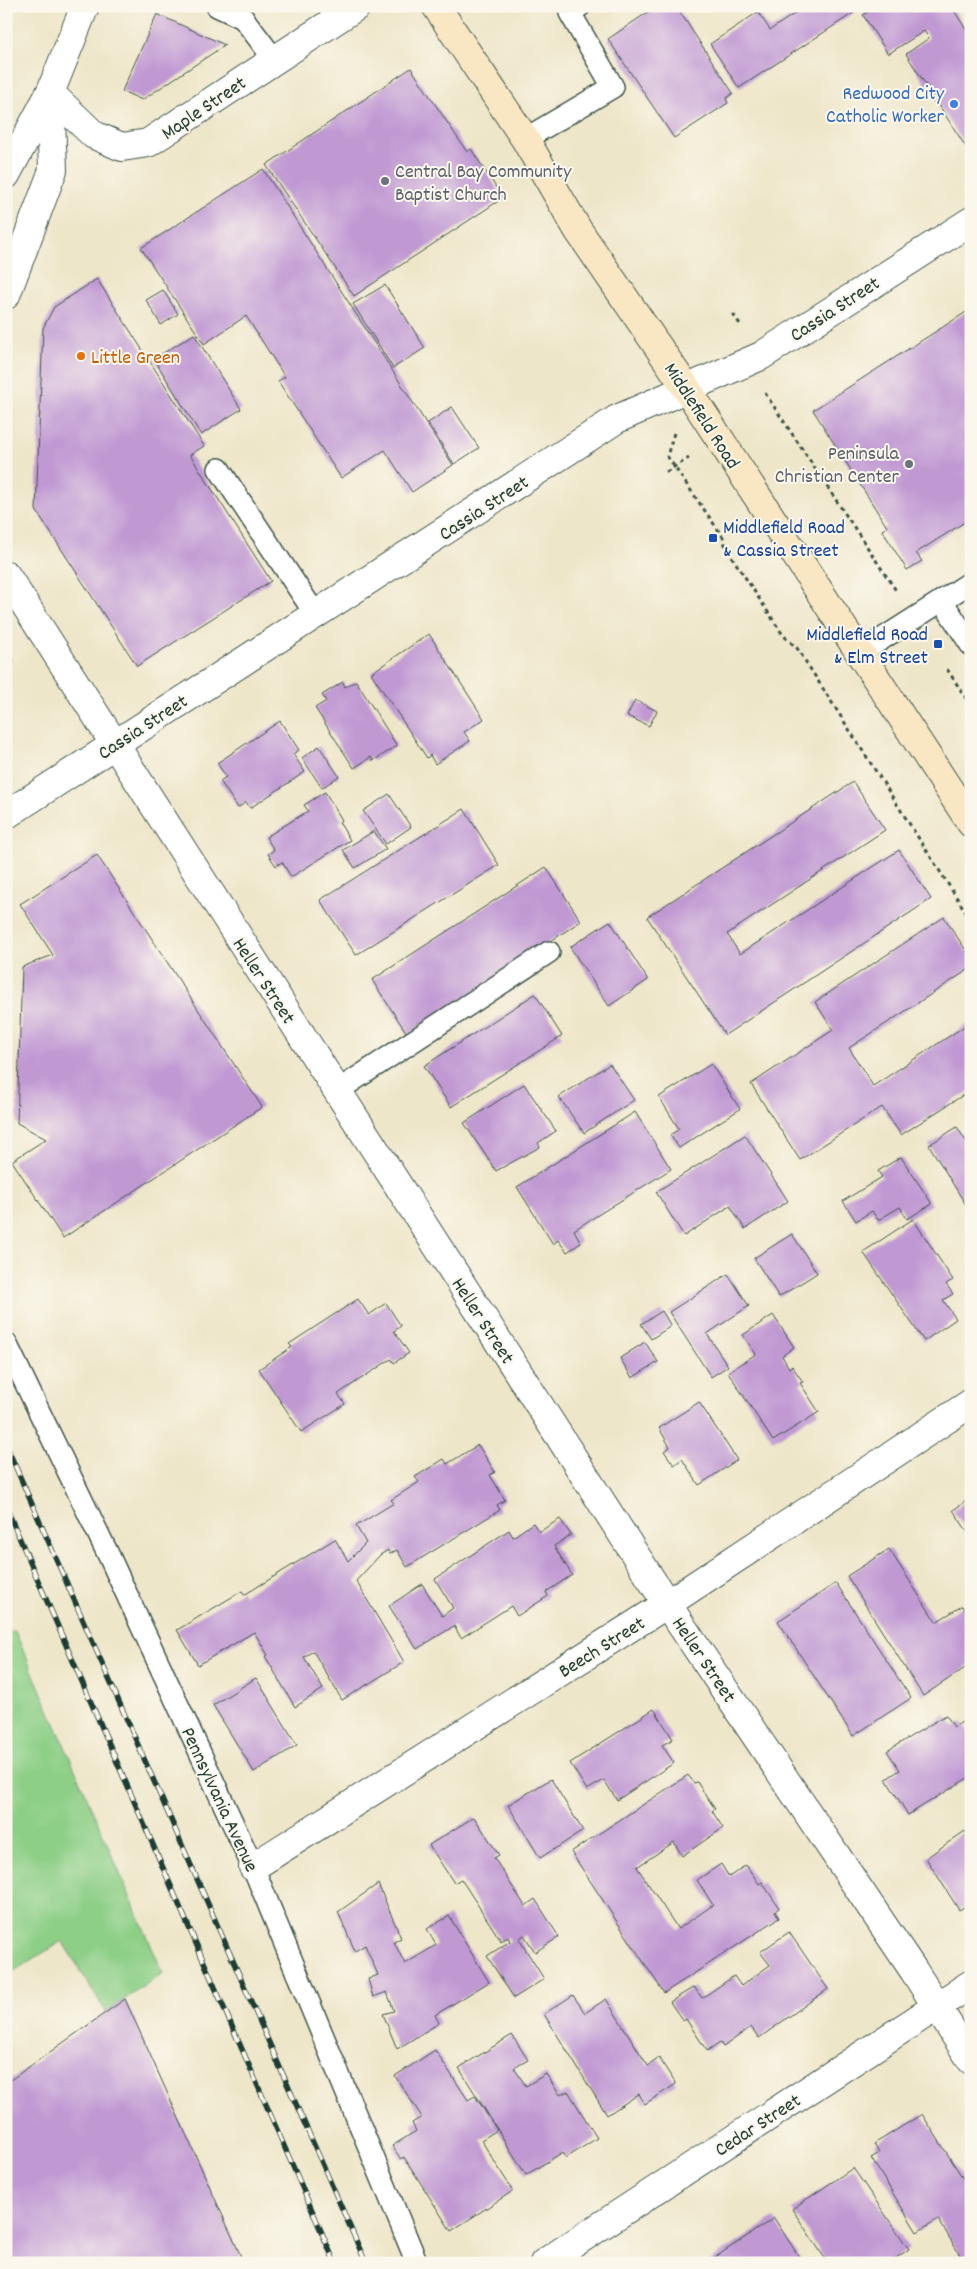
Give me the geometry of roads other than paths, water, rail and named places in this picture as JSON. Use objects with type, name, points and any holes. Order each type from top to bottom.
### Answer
[{"type":"main road","name":"Middlefield Road","points":[[436,6],[525,139],[578,230],[687,389],[970,820]]},
{"type":"street","points":[[6,175],[50,93],[85,6]]},
{"type":"street","name":"Maple Street","points":[[50,93],[94,135],[122,147],[148,144],[274,59],[357,6]]},
{"type":"street","points":[[6,295],[53,170],[50,93]]},
{"type":"street","name":"Cassia Street","points":[[6,814],[617,419],[760,356],[971,221]]},
{"type":"street","name":"Heller Street","points":[[6,575],[667,1604],[937,2006],[971,2060]]},
{"type":"street","name":"Beech Street","points":[[253,1867],[667,1604],[971,1403]]},
{"type":"street","name":"Cedar Street","points":[[544,2263],[971,1984]]},
{"type":"lane","points":[[217,6],[243,18],[274,59]]},
{"type":"lane","points":[[525,139],[613,87],[570,13],[580,6]]},
{"type":"lane","points":[[219,469],[316,615]]},
{"type":"lane","points":[[860,653],[971,582]]},
{"type":"lane","points":[[942,601],[971,645]]},
{"type":"lane","points":[[337,1091],[549,952]]},
{"type":"lane","name":"Pennsylvania Avenue","points":[[6,1343],[109,1556],[253,1867],[417,2263]]},
{"type":"railway","points":[[6,1445],[366,2263]]},
{"type":"railway","points":[[6,1507],[335,2263]]},
{"type":"place","name":"Redwood City Catholic Worker","points":[[954,104]]},
{"type":"place","name":"Central Bay Community Baptist Church","points":[[385,181]]},
{"type":"place","name":"Little Green","points":[[81,356]]},
{"type":"place","name":"Peninsula Christian Center","points":[[909,464]]},
{"type":"place","name":"Middlefield Road & Cassia Street","points":[[713,538]]},
{"type":"place","name":"Middlefield Road & Elm Street","points":[[938,644]]}]
